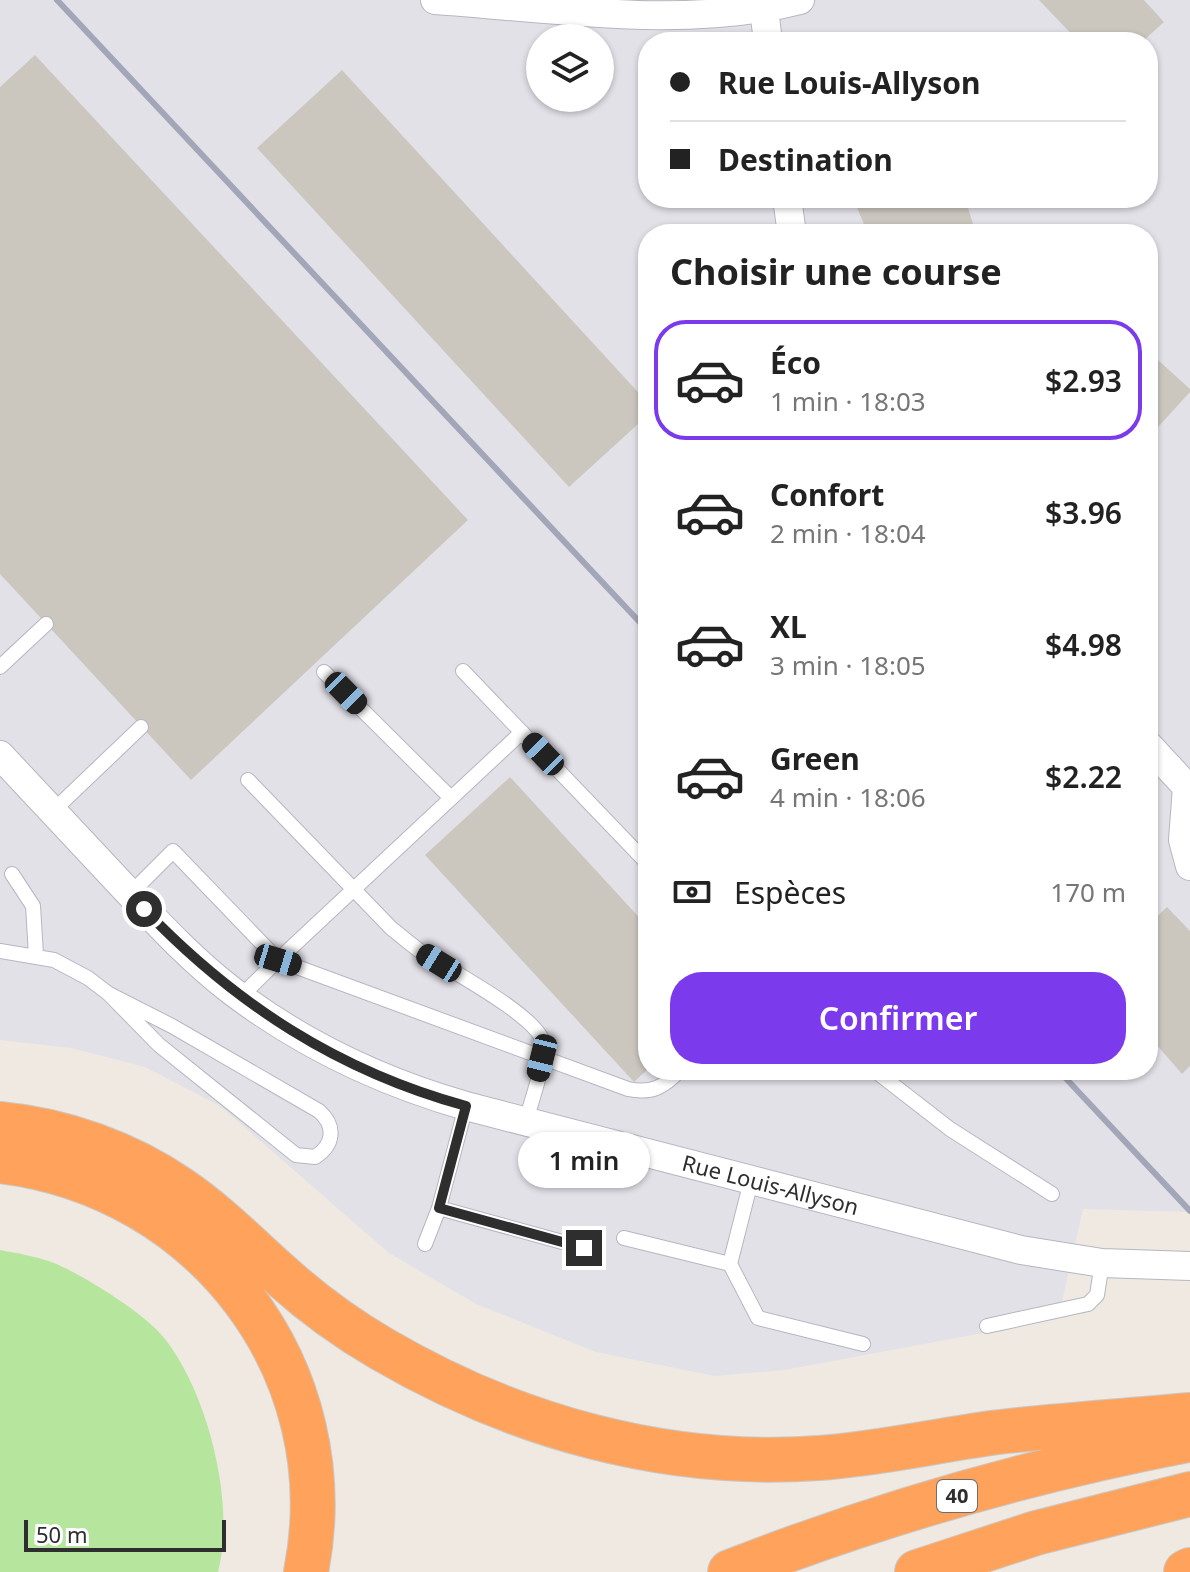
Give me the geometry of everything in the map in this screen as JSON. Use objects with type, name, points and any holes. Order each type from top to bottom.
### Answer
[{"type":"highway","points":[[0,1124],[82,1141],[157,1175],[200,1204],[306,1297],[378,1347],[485,1402],[598,1438],[684,1454],[795,1460],[874,1453],[992,1433],[1190,1415]]},
{"type":"highway","points":[[0,1161],[69,1175],[129,1199],[182,1234],[233,1286],[273,1346],[301,1419],[310,1464],[312,1498],[311,1544],[306,1572]]},
{"type":"highway","name":"40","points":[[730,1572],[863,1525],[1002,1482],[1190,1439]]},
{"type":"highway","points":[[917,1572],[1036,1533],[1190,1494]]},
{"type":"street","points":[[435,0],[639,14],[723,15],[800,0]]},
{"type":"street","points":[[764,9],[767,32]]},
{"type":"street","name":"Rue Louis-Allyson","points":[[0,755],[130,894],[197,961],[240,997],[302,1037],[408,1088],[526,1122],[1021,1250],[1102,1263],[1190,1266]]},
{"type":"street","points":[[1158,756],[1188,787],[1183,840],[1190,866]]},
{"type":"lane","points":[[0,667],[46,624]]},
{"type":"lane","points":[[463,671],[638,854]]},
{"type":"lane","points":[[324,672],[451,798]]},
{"type":"lane","points":[[53,811],[141,727]]},
{"type":"lane","points":[[240,997],[522,732]]},
{"type":"lane","points":[[248,780],[391,928],[416,948],[531,1023],[539,1032],[543,1041],[542,1058],[526,1122]]},
{"type":"lane","points":[[130,894],[173,851],[278,960],[643,1092],[663,1086],[669,1080]]},
{"type":"lane","points":[[12,874],[33,906],[36,955]]},
{"type":"lane","points":[[0,951],[36,955],[66,965],[109,994],[172,1026],[319,1111],[331,1128],[328,1147],[309,1158],[288,1150],[159,1045],[109,994]]},
{"type":"lane","points":[[887,1080],[950,1129],[1052,1194]]},
{"type":"lane","points":[[425,1244],[439,1208],[466,1106]]},
{"type":"lane","points":[[751,1181],[730,1264],[758,1318],[863,1344]]},
{"type":"lane","points":[[439,1208],[584,1248]]},
{"type":"lane","points":[[624,1238],[730,1264]]},
{"type":"lane","points":[[987,1326],[1092,1302],[1099,1288],[1102,1263]]},
{"type":"shaded area","points":[[0,0],[1190,0],[1190,1212],[1083,1209],[1058,1319],[784,1370],[715,1376],[596,1352],[476,1304],[389,1253],[220,1106],[145,1067],[71,1048],[0,1040]]},
{"type":"green space","points":[[0,1250],[48,1261],[81,1276],[129,1307],[165,1339],[194,1389],[214,1451],[223,1515],[223,1545],[218,1572],[0,1572]]},
{"type":"building","points":[[1039,0],[1144,0],[1164,22],[1153,32],[1069,32]]},
{"type":"building","points":[[35,55],[468,520],[191,780],[0,574],[0,87]]},
{"type":"building","points":[[342,70],[638,392],[638,424],[569,487],[257,148]]},
{"type":"building","points":[[857,208],[968,208],[973,224],[864,224]]},
{"type":"building","points":[[1158,360],[1190,392],[1158,427]]},
{"type":"building","points":[[510,777],[638,916],[638,1078],[634,1082],[425,855]]},
{"type":"building","points":[[1167,907],[1190,931],[1190,1066],[1182,1074],[1158,1046],[1158,916]]},
{"type":"railway","points":[[57,0],[638,620]]},
{"type":"railway","points":[[1067,1080],[1190,1211]]},
{"type":"route","points":[[144,909],[214,976],[285,1027],[372,1074],[466,1106],[439,1208],[584,1248]]}]
